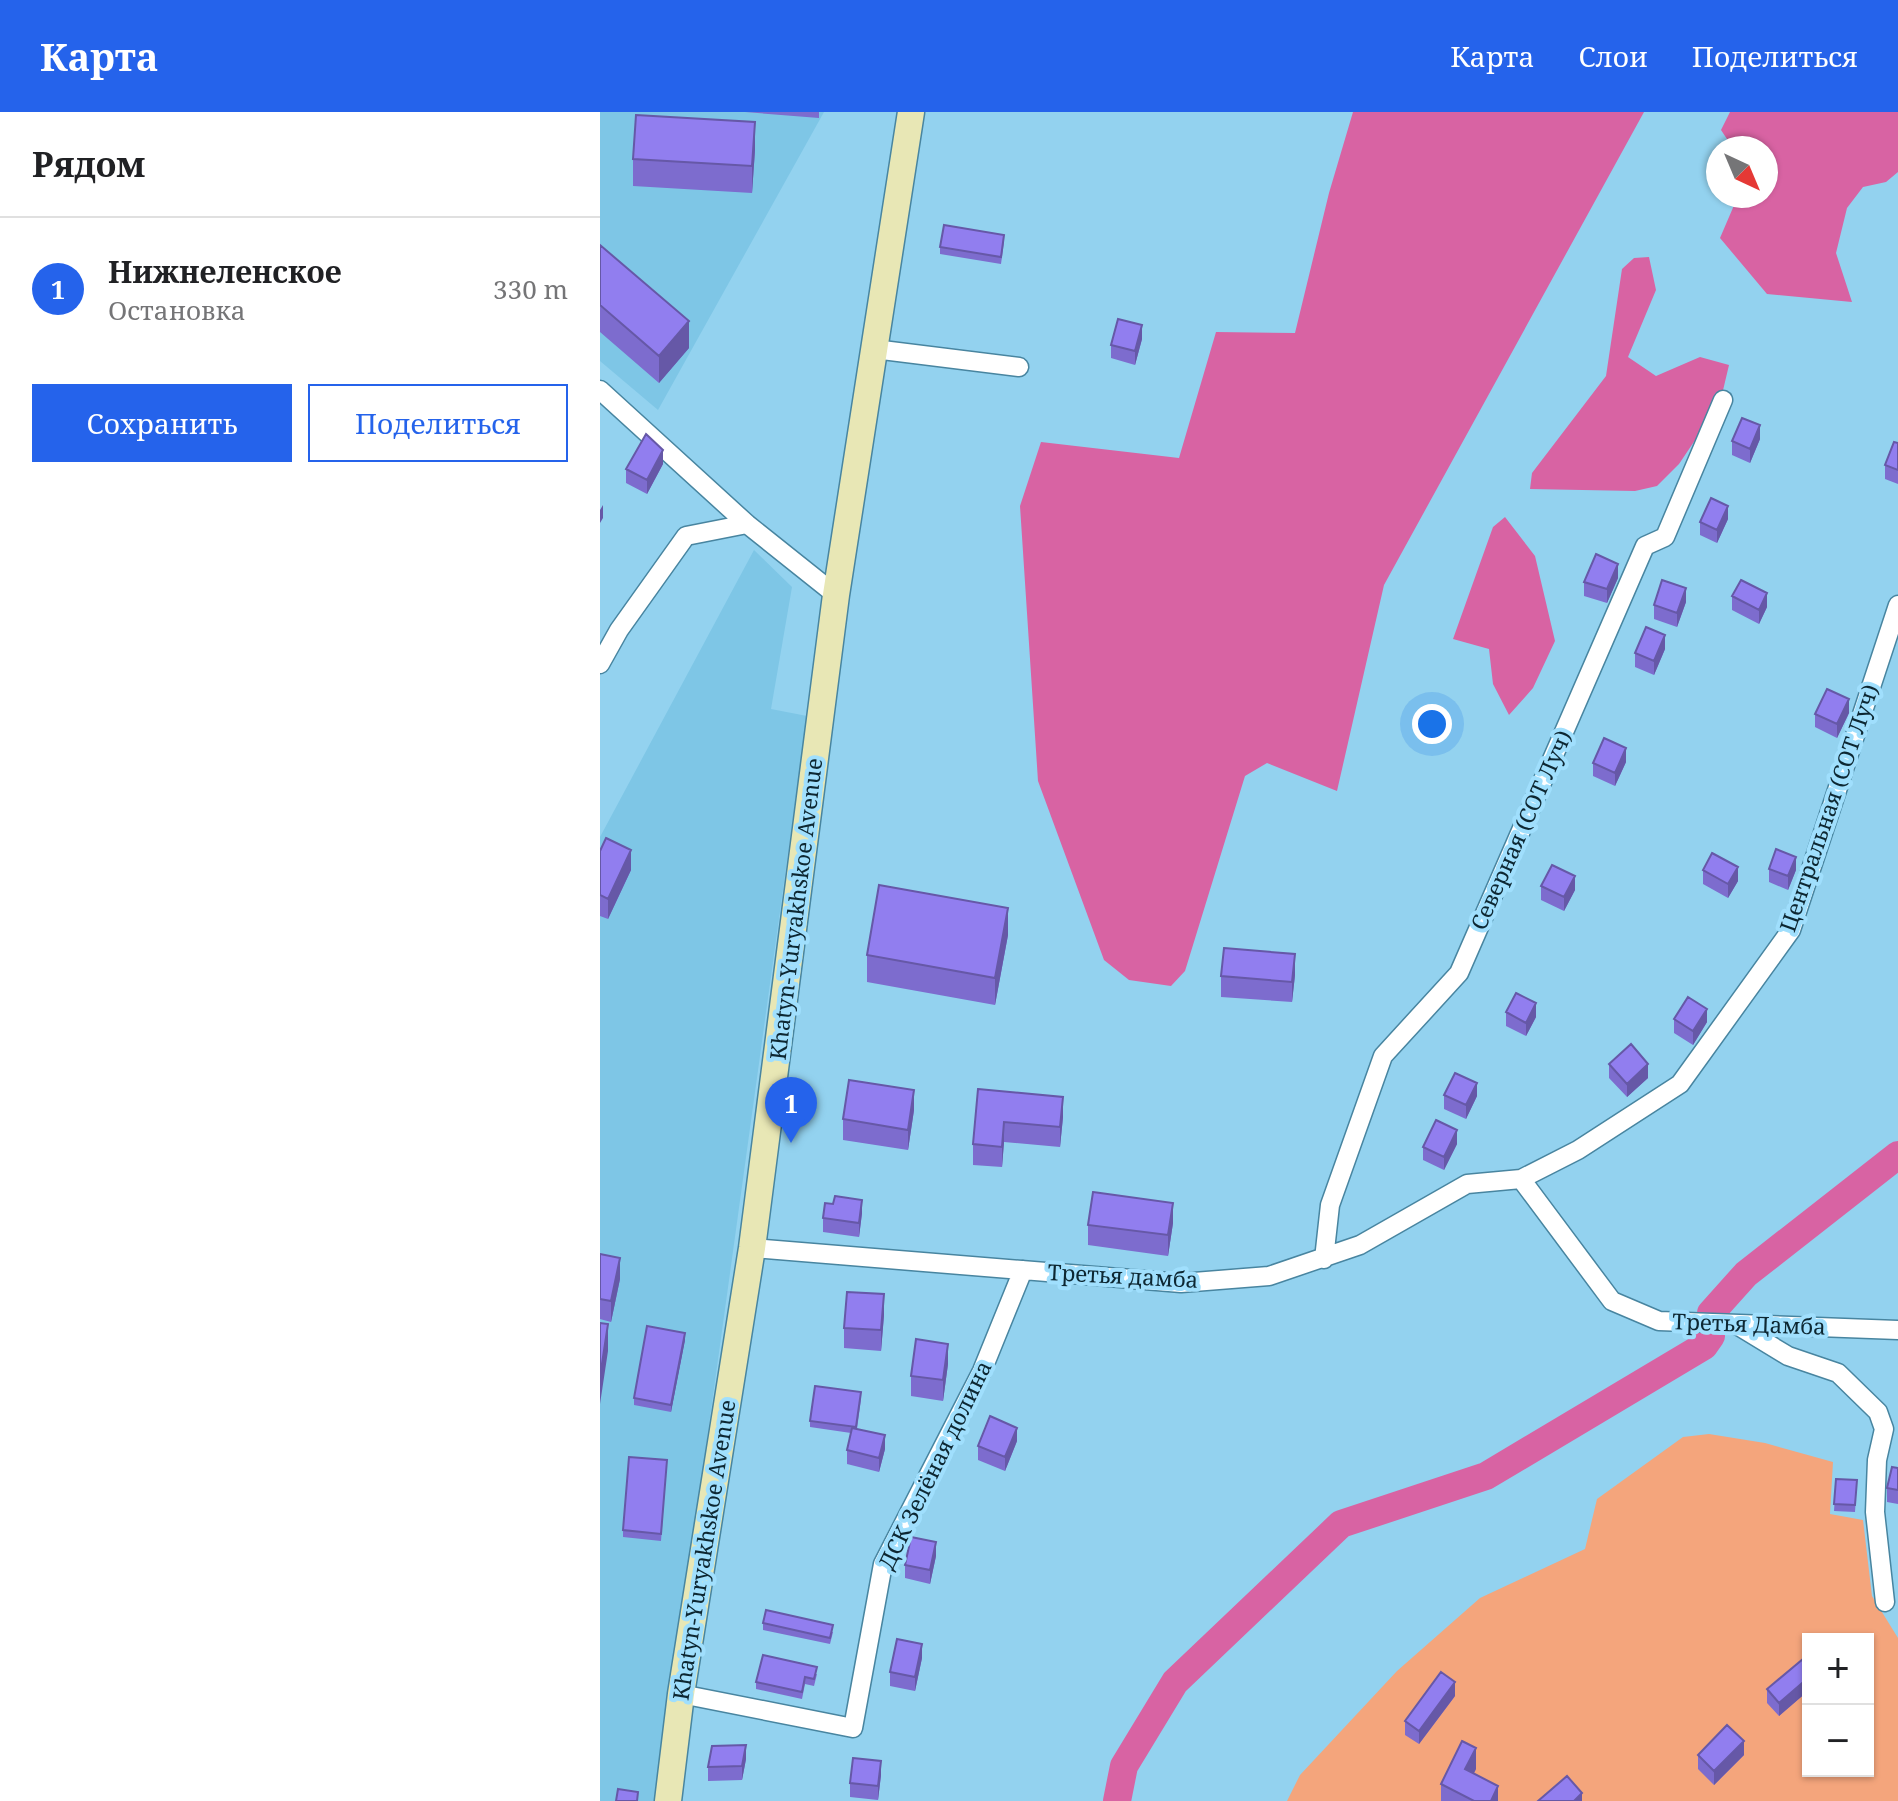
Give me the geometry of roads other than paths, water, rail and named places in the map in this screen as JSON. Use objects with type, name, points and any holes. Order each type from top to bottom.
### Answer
[{"type":"main road","name":"Khatyn-Yuryakhskoe Avenue","points":[[668,1801],[681,1694],[752,1248],[836,595],[911,112]]},
{"type":"street","points":[[874,349],[1019,367]]},
{"type":"street","points":[[600,390],[747,524],[836,595]]},
{"type":"street","name":"Северная (СОТ Луч)","points":[[1324,1259],[1330,1205],[1383,1056],[1459,973],[1645,546],[1665,537],[1723,400]]},
{"type":"street","points":[[600,664],[619,630],[686,536],[747,524]]},
{"type":"street","name":"Центральная (СОТ Луч)","points":[[1521,1179],[1578,1150],[1680,1084],[1791,930],[1898,605]]},
{"type":"street","name":"Третья дамба","points":[[752,1248],[1181,1283],[1269,1276],[1360,1245],[1467,1184],[1521,1179]]},
{"type":"street","name":"Третья Дамба","points":[[1521,1179],[1612,1301],[1659,1321],[1898,1330]]},
{"type":"street","name":"ДСК Зелёная долина","points":[[681,1694],[853,1728],[883,1564],[982,1371],[1023,1270]]},
{"type":"street","points":[[1737,1325],[1788,1356],[1838,1373],[1878,1412],[1884,1429],[1877,1460],[1875,1512],[1885,1602]]},
{"type":"waterway","points":[[1711,1313],[1746,1274],[1898,1155]]},
{"type":"waterway","points":[[1117,1801],[1124,1766],[1175,1682],[1341,1524],[1486,1476],[1704,1346],[1711,1336]]},
{"type":"place","name":"Нижнеленское","points":[[791,1143]]}]
